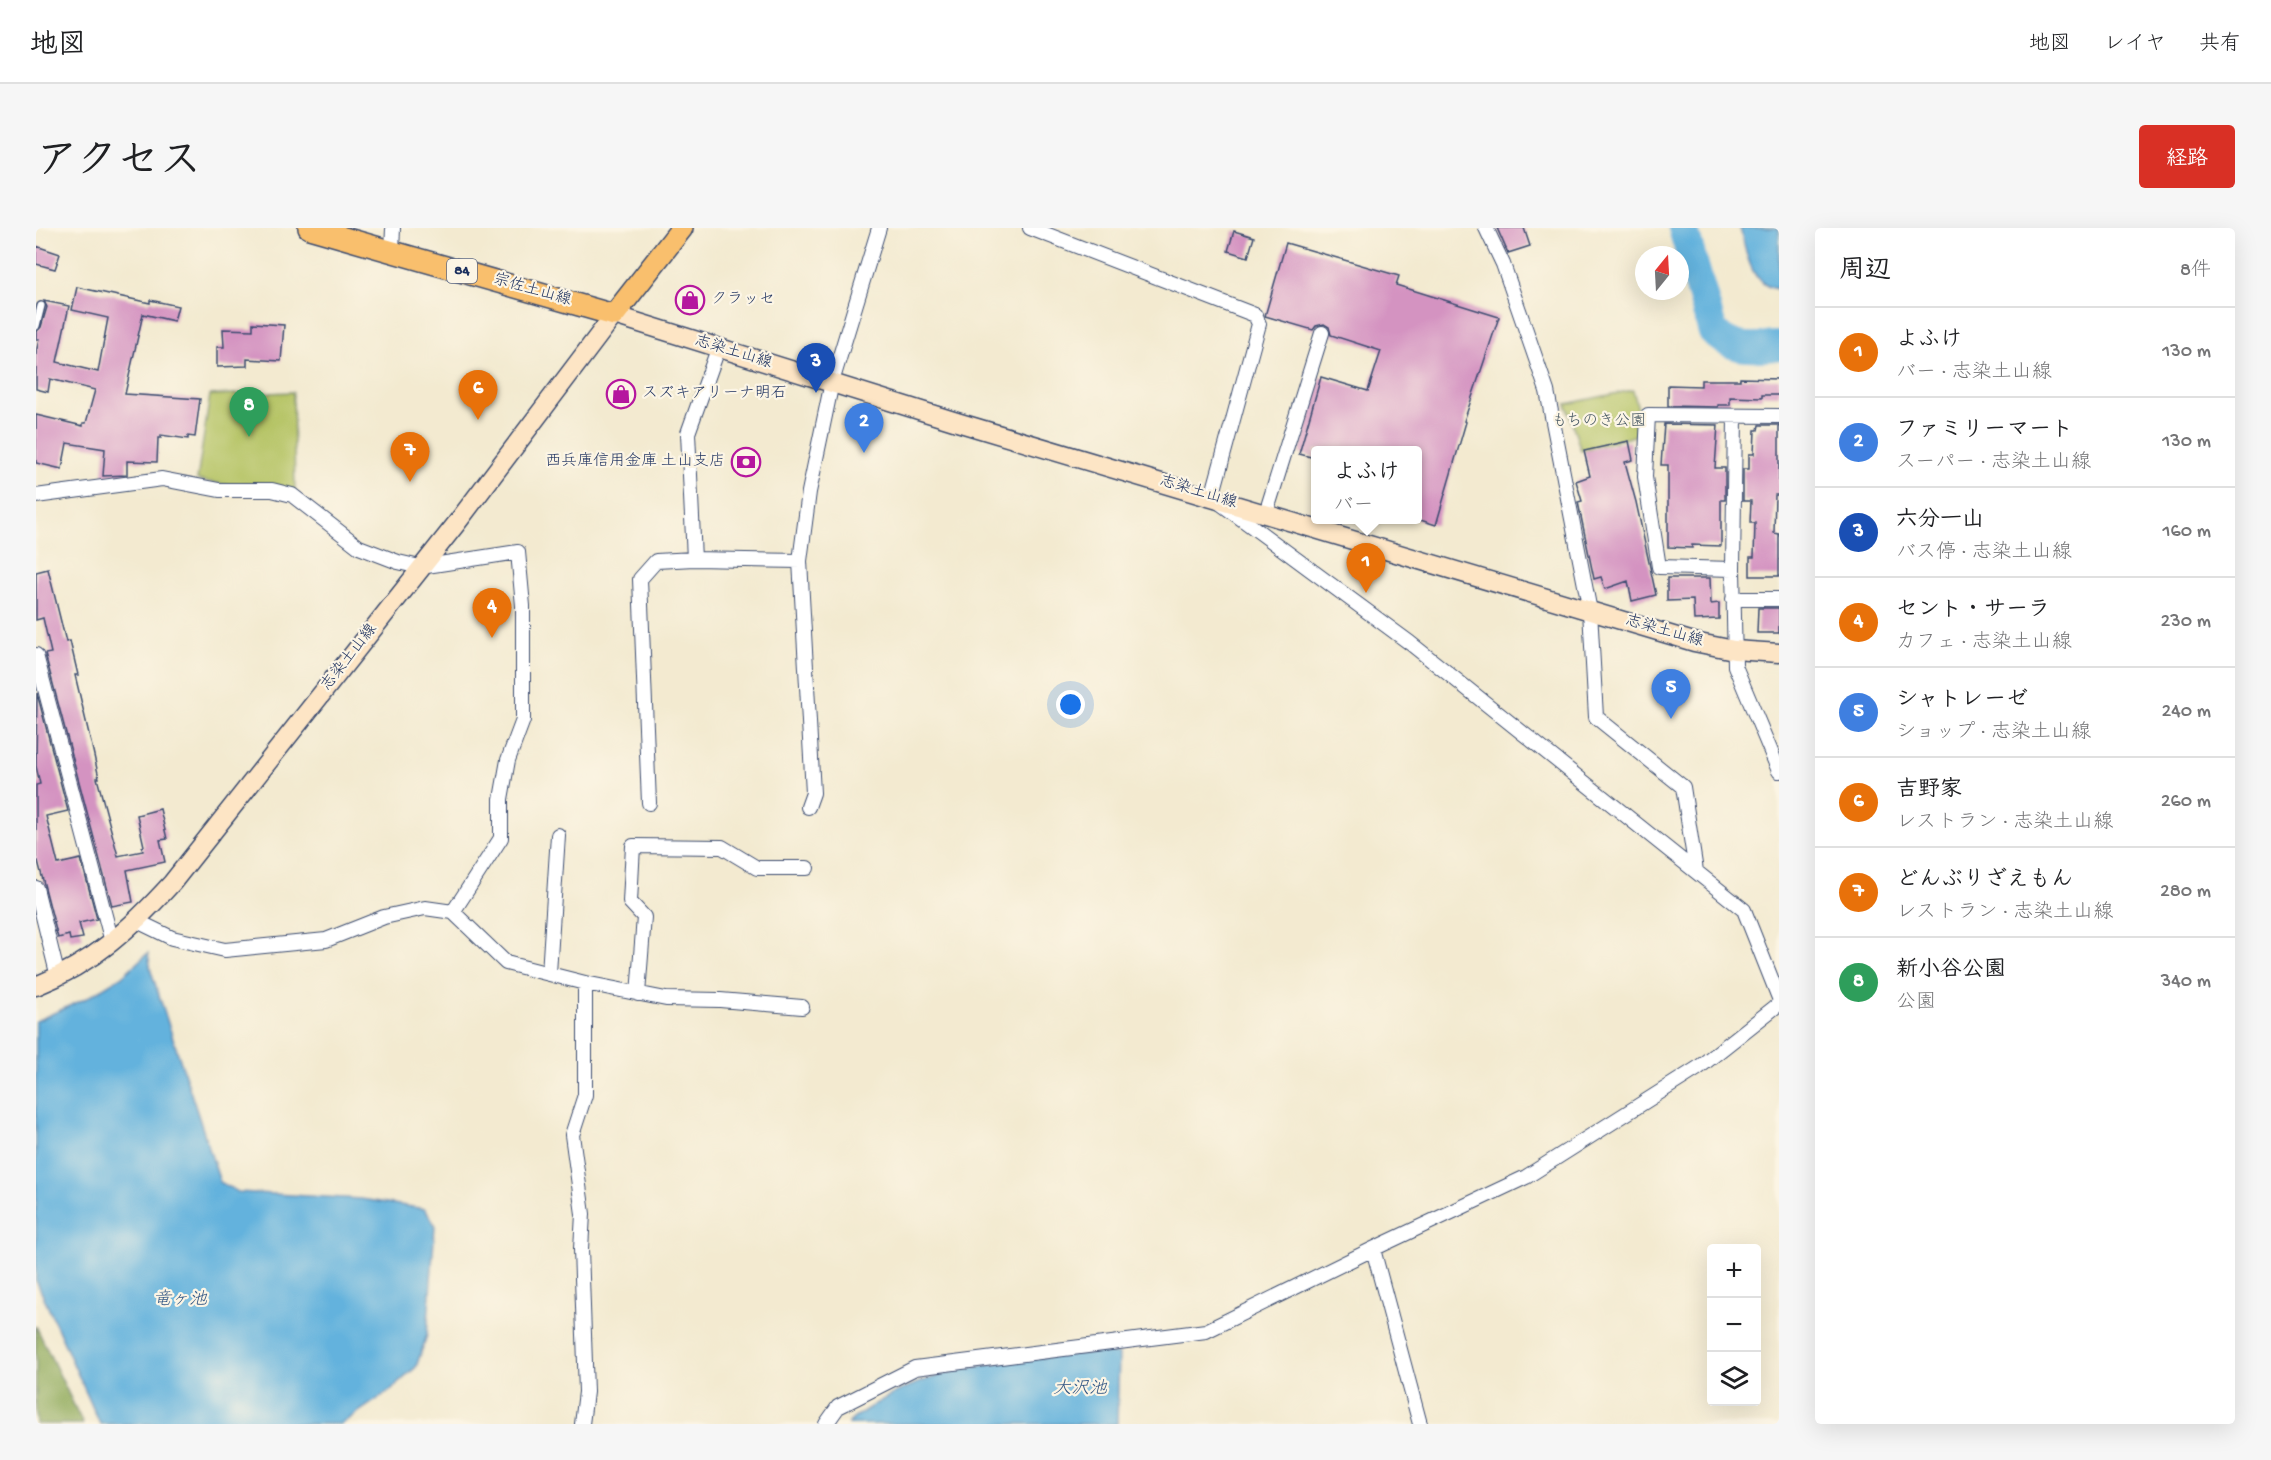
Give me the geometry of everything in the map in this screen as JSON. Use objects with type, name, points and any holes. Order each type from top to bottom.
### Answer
[{"type":"main road","name":"宗佐土山線","points":[[309,228],[614,315]]},
{"type":"main road","points":[[614,315],[682,228]]},
{"type":"main road","name":"志染土山線","points":[[36,986],[58,977],[112,942],[137,921],[172,883],[456,524],[614,315],[957,422],[1694,642],[1734,650],[1779,653]]},
{"type":"street","points":[[392,250],[393,228]]},
{"type":"street","points":[[808,807],[813,793],[800,561],[809,492],[832,382],[879,228]]},
{"type":"street","points":[[1030,228],[1255,315],[1259,324],[1212,497],[1410,643],[1744,910],[1779,998]]},
{"type":"street","points":[[1486,228],[1503,264],[1547,391],[1590,611],[1596,717],[1683,787],[1696,871]]},
{"type":"street","points":[[1266,513],[1322,333]]},
{"type":"street","points":[[694,559],[688,433],[718,349]]},
{"type":"street","points":[[1733,569],[1659,567],[1645,477],[1648,415],[1779,416]]},
{"type":"street","points":[[1735,416],[1733,569],[1735,666],[1779,771]]},
{"type":"street","points":[[36,496],[162,479],[219,490],[272,490],[292,495],[359,547],[398,562],[420,567],[518,552],[523,606],[523,720],[508,760],[501,799],[501,838],[453,912]]},
{"type":"street","points":[[649,803],[640,579],[656,561],[694,559],[800,561]]},
{"type":"street","points":[[1733,598],[1779,599]]},
{"type":"street","points":[[36,655],[112,942]]},
{"type":"street","points":[[549,973],[558,835]]},
{"type":"street","points":[[638,994],[644,917],[630,902],[633,846],[722,847],[757,868],[807,868]]},
{"type":"street","points":[[36,888],[58,977]]},
{"type":"street","points":[[137,921],[172,938],[225,950],[326,940],[384,917],[425,908],[453,912],[506,963],[585,984],[666,999],[720,1000],[802,1007]]},
{"type":"street","points":[[582,1424],[586,1392],[581,1249],[583,1214],[572,1135],[585,1095],[585,984]]},
{"type":"street","points":[[826,1424],[838,1407],[915,1368],[1206,1331],[1526,1177],[1698,1068],[1779,1004]]},
{"type":"street","points":[[1373,1249],[1420,1424]]},
{"type":"lane","points":[[36,326],[41,306]]},
{"type":"green space","name":"もちのき公園","points":[[1633,390],[1638,409],[1638,435],[1581,451],[1566,404]]},
{"type":"green space","points":[[293,392],[295,491],[197,480],[210,395]]},
{"type":"green space","points":[[36,1326],[83,1424],[36,1424]]},
{"type":"water","points":[[1740,228],[1779,228],[1779,289],[1769,287],[1755,275],[1747,257]]},
{"type":"water","name":"竜ヶ池","points":[[148,953],[151,971],[220,1182],[238,1192],[361,1199],[425,1209],[435,1225],[427,1335],[416,1367],[391,1390],[341,1424],[100,1424],[36,1280],[36,1021],[87,998],[121,977]]},
{"type":"water","name":"大沢池","points":[[1099,1352],[1119,1354],[1117,1424],[848,1424],[877,1403],[903,1389],[929,1379],[985,1365]]},
{"type":"building","points":[[1497,228],[1524,228],[1530,246],[1508,253]]},
{"type":"building","points":[[1234,231],[1254,237],[1248,257],[1228,251]]},
{"type":"building","points":[[1286,243],[1399,276],[1396,285],[1499,317],[1464,421],[1466,422],[1436,525],[1422,521],[1422,446],[1311,446],[1311,457],[1299,454],[1321,377],[1368,391],[1381,351],[1331,335],[1329,327],[1324,324],[1316,326],[1313,330],[1265,316]]},
{"type":"building","points":[[36,246],[60,254],[55,269],[36,264]]},
{"type":"building","points":[[77,287],[150,303],[150,300],[178,306],[174,321],[143,314],[125,394],[200,399],[195,437],[188,436],[188,439],[161,435],[161,438],[158,438],[157,462],[127,461],[127,475],[103,476],[105,449],[67,443],[62,469],[36,463],[36,415],[83,426],[83,423],[86,423],[95,390],[50,379],[48,392],[36,389],[36,353],[39,339],[36,339],[36,332],[41,327],[47,307],[44,301],[69,306],[57,362],[98,372],[108,318],[72,310]]},
{"type":"building","points":[[253,323],[284,325],[281,361],[247,359],[247,366],[217,367],[217,347],[224,347],[223,329],[253,330]]},
{"type":"building","points":[[1740,378],[1779,379],[1779,395],[1762,395],[1762,398],[1730,397],[1730,405],[1718,405],[1718,407],[1668,406],[1668,385],[1701,386],[1701,380],[1740,380]]},
{"type":"building","points":[[1664,424],[1718,425],[1715,468],[1725,468],[1725,500],[1721,500],[1721,546],[1668,547],[1668,465],[1661,465]]},
{"type":"building","points":[[1759,425],[1779,425],[1779,495],[1775,495],[1774,533],[1779,534],[1779,576],[1750,576],[1750,557],[1754,557],[1755,523],[1750,523],[1751,501],[1743,501],[1743,469],[1749,469],[1749,454],[1754,454],[1755,430],[1758,430]]},
{"type":"building","points":[[1629,441],[1633,460],[1625,462],[1656,595],[1632,601],[1628,581],[1605,589],[1601,577],[1594,579],[1578,502],[1582,501],[1576,481],[1590,476],[1584,451]]},
{"type":"building","points":[[48,569],[66,642],[70,641],[78,675],[75,675],[99,778],[97,778],[118,856],[143,851],[144,846],[137,815],[160,809],[167,839],[160,840],[165,862],[127,870],[133,902],[112,906],[45,654],[51,653],[43,618],[36,620],[36,572]]},
{"type":"building","points":[[1667,578],[1710,578],[1711,604],[1719,603],[1719,619],[1694,620],[1693,600],[1667,601]]},
{"type":"building","points":[[1758,608],[1779,608],[1779,633],[1757,633]]},
{"type":"building","points":[[37,693],[68,811],[46,816],[58,864],[81,859],[97,919],[79,923],[83,938],[70,940],[69,935],[58,938],[38,861],[36,861],[36,785],[40,784],[36,766]]},
{"type":"waterway","points":[[1683,228],[1713,332],[1729,343],[1744,347],[1779,346]]},
{"type":"place","name":"クラッセ","points":[[690,300]]},
{"type":"place","name":"六分一山","points":[[816,393]]},
{"type":"place","name":"スズキアリーナ明石","points":[[621,394]]},
{"type":"place","name":"吉野家","points":[[478,420]]},
{"type":"place","name":"新小谷公園","points":[[249,437]]},
{"type":"place","name":"ファミリーマート","points":[[864,453]]},
{"type":"place","name":"西兵庫信用金庫 土山支店","points":[[746,462]]},
{"type":"place","name":"どんぶりざえもん","points":[[410,482]]},
{"type":"place","name":"よふけ","points":[[1366,593]]},
{"type":"place","name":"セント・サーラ","points":[[492,638]]},
{"type":"place","name":"シャトレーゼ","points":[[1671,719]]}]
